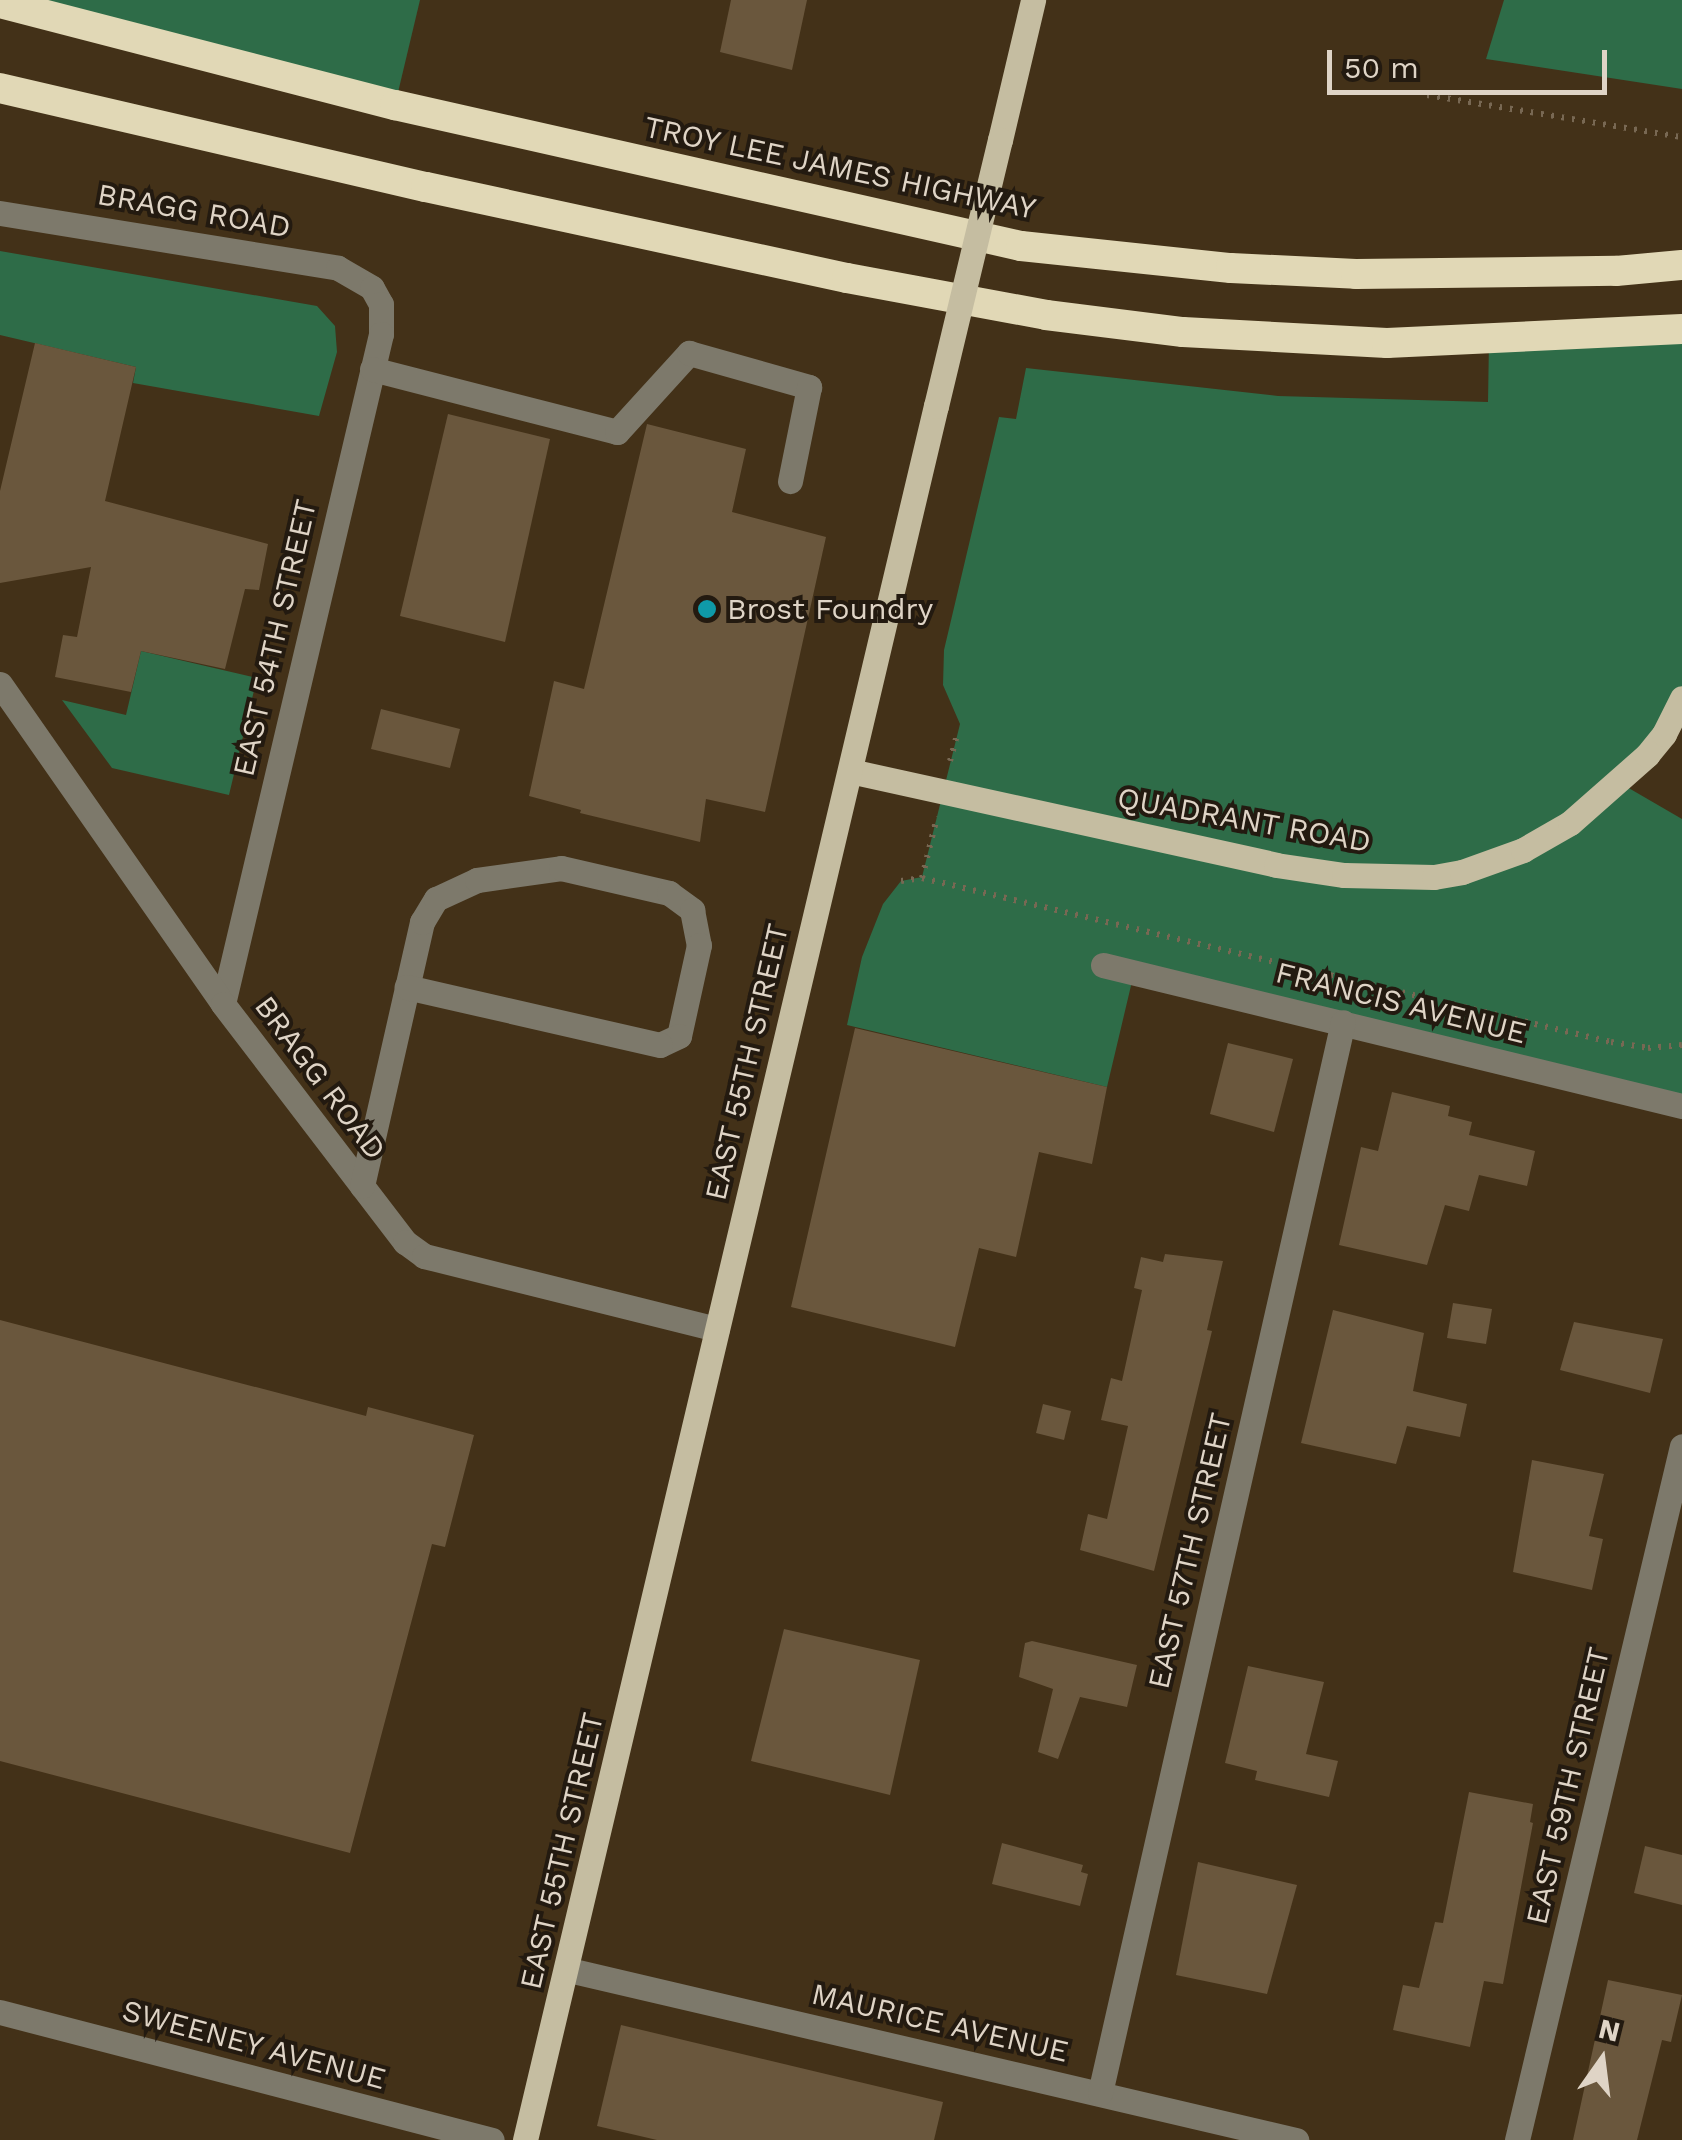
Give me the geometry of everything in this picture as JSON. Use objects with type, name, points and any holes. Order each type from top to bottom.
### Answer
[{"type":"highway","name":"TROY LEE JAMES HIGHWAY","points":[[0,3],[395,105],[1022,246],[1211,266],[1356,274],[1599,272],[1682,265]]},
{"type":"highway","points":[[0,88],[183,134],[846,278],[1121,325],[1387,343],[1682,329]]},
{"type":"highway","points":[[0,106],[183,134]]},
{"type":"main road","name":"EAST 55TH STREET","points":[[525,2140],[1033,0]]},
{"type":"main road","name":"QUADRANT ROAD","points":[[850,772],[1276,865],[1344,876],[1434,877],[1462,872],[1523,850],[1570,823],[1647,754],[1664,734],[1682,698]]},
{"type":"street","name":"BRAGG ROAD","points":[[0,213],[338,268],[372,288]]},
{"type":"street","name":"EAST 54TH STREET","points":[[223,1004],[380,334],[381,304],[372,288]]},
{"type":"street","points":[[372,369],[617,432],[689,352],[809,387],[790,481]]},
{"type":"street","name":"BRAGG ROAD","points":[[0,684],[223,1004],[404,1242],[424,1256],[717,1329]]},
{"type":"street","points":[[362,1186],[407,987],[422,922],[436,899],[477,880],[561,868],[669,893],[692,910],[699,945],[679,1036],[660,1044],[407,987]]},
{"type":"street","name":"FRANCIS AVENUE","points":[[1104,965],[1682,1106]]},
{"type":"street","name":"EAST 57TH STREET","points":[[1100,2094],[1343,1022]]},
{"type":"street","name":"EAST 59TH STREET","points":[[1517,2140],[1682,1446]]},
{"type":"street","name":"MAURICE AVENUE","points":[[568,1970],[1296,2140]]},
{"type":"street","name":"SWEENEY AVENUE","points":[[0,2012],[492,2140]]},
{"type":"path","points":[[1427,95],[1682,137]]},
{"type":"path","points":[[922,878],[929,847]]},
{"type":"path","points":[[902,882],[922,878],[1611,1042],[1648,1048],[1682,1045]]},
{"type":"green space","points":[[0,0],[420,0],[395,105]]},
{"type":"green space","points":[[1504,0],[1682,0],[1682,89],[1486,59]]},
{"type":"green space","points":[[0,251],[317,306],[335,326],[337,352],[319,416],[133,383],[136,367],[0,335]]},
{"type":"green space","points":[[1682,329],[1682,698],[1620,783],[1682,819],[1682,1106],[1134,973],[1107,1087],[847,1025],[862,957],[883,904],[901,881],[922,877],[960,724],[943,685],[944,650],[999,417],[1016,419],[1026,368],[1278,396],[1488,402],[1489,340]]},
{"type":"green space","points":[[141,651],[257,678],[229,795],[112,768],[62,700],[126,715]]},
{"type":"building","points":[[731,0],[807,0],[792,70],[720,52]]},
{"type":"building","points":[[35,343],[136,367],[105,501],[268,544],[259,590],[245,589],[225,669],[141,651],[131,692],[55,677],[63,635],[77,637],[91,567],[0,583],[0,491]]},
{"type":"building","points":[[448,414],[550,439],[505,642],[400,616]]},
{"type":"building","name":"Brost Foundry","points":[[647,424],[746,449],[732,512],[826,537],[765,812],[706,799],[700,842],[580,813],[581,810],[529,796],[554,681],[584,689]]},
{"type":"building","points":[[381,709],[460,729],[450,768],[371,749]]},
{"type":"building","points":[[855,1028],[1107,1087],[1092,1164],[1039,1152],[1016,1257],[979,1248],[955,1347],[791,1307]]},
{"type":"building","points":[[1228,1043],[1293,1059],[1274,1132],[1210,1114]]},
{"type":"building","points":[[1392,1092],[1450,1106],[1448,1116],[1472,1122],[1469,1135],[1535,1151],[1527,1186],[1479,1175],[1469,1211],[1445,1205],[1427,1265],[1339,1245],[1361,1147],[1378,1151]]},
{"type":"building","points":[[1165,1254],[1223,1261],[1207,1330],[1212,1331],[1154,1571],[1080,1550],[1088,1514],[1107,1519],[1128,1426],[1101,1420],[1111,1378],[1122,1381],[1142,1290],[1134,1288],[1141,1257],[1163,1262]]},
{"type":"building","points":[[1453,1303],[1492,1309],[1486,1344],[1447,1338]]},
{"type":"building","points":[[1333,1310],[1424,1333],[1413,1391],[1467,1404],[1460,1437],[1407,1426],[1396,1464],[1301,1443]]},
{"type":"building","points":[[0,1320],[366,1416],[368,1407],[474,1435],[445,1547],[432,1544],[350,1853],[0,1761]]},
{"type":"building","points":[[1574,1322],[1663,1339],[1650,1393],[1560,1370]]},
{"type":"building","points":[[1043,1404],[1071,1411],[1064,1440],[1036,1433]]},
{"type":"building","points":[[1532,1460],[1604,1474],[1589,1536],[1603,1539],[1592,1590],[1513,1572]]},
{"type":"building","points":[[784,1629],[920,1660],[890,1795],[751,1761]]},
{"type":"building","points":[[1032,1641],[1137,1665],[1127,1707],[1080,1697],[1058,1759],[1038,1752],[1053,1689],[1019,1677],[1025,1643]]},
{"type":"building","points":[[1248,1666],[1324,1682],[1306,1754],[1338,1761],[1329,1797],[1255,1780],[1257,1771],[1225,1763]]},
{"type":"building","points":[[1469,1792],[1533,1804],[1533,1823],[1503,1984],[1484,1981],[1470,2047],[1393,2030],[1403,1985],[1419,1988],[1435,1922],[1443,1923]]},
{"type":"building","points":[[1002,1843],[1083,1865],[1081,1872],[1088,1874],[1080,1906],[992,1884]]},
{"type":"building","points":[[1645,1846],[1682,1855],[1682,1905],[1634,1893]]},
{"type":"building","points":[[1198,1862],[1297,1885],[1267,1994],[1176,1975]]},
{"type":"building","points":[[1608,1980],[1682,1995],[1671,2042],[1662,2040],[1637,2140],[1573,2140]]},
{"type":"building","points":[[621,2025],[943,2102],[934,2140],[657,2140],[597,2126]]},
{"type":"place","name":"Brost Foundry","points":[[707,609]]}]
